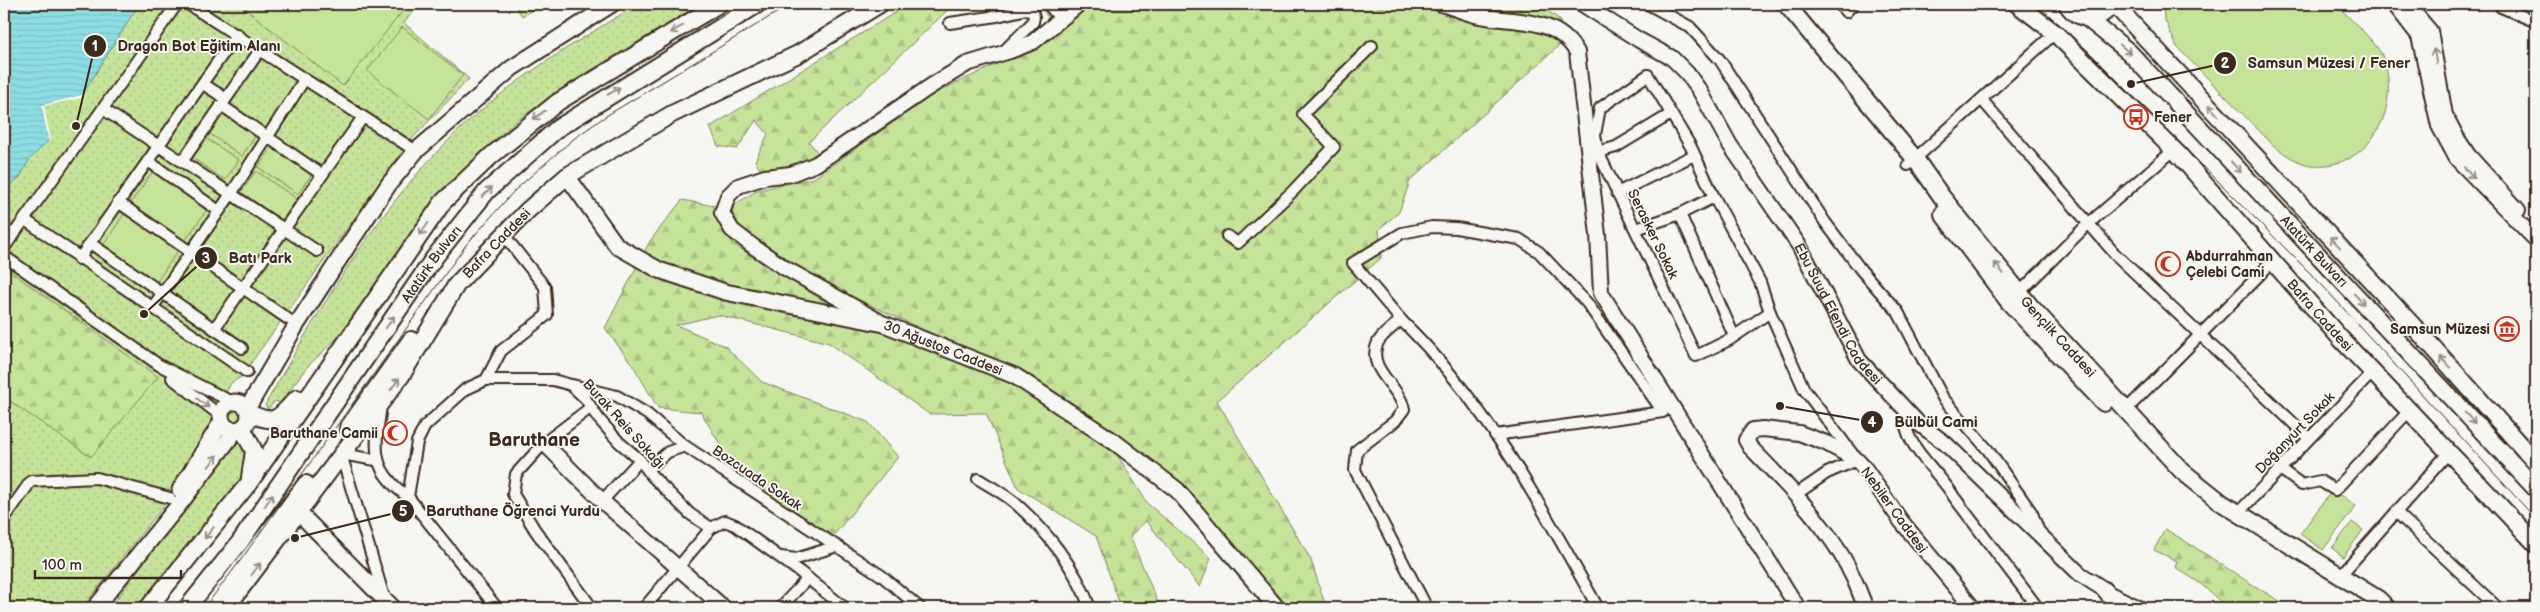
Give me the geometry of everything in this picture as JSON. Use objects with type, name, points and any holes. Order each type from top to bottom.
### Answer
[{"type":"main road","points":[[95,608],[239,429],[246,424],[248,411],[297,324],[389,184],[416,151],[512,68],[612,4]]},
{"type":"main road","name":"Atatürk Bulvarı","points":[[148,608],[249,483],[443,202],[491,156],[558,102],[719,4]]},
{"type":"main road","name":"Atatürk Bulvarı","points":[[187,608],[240,542],[434,258],[487,191],[565,124],[758,4]]},
{"type":"main road","name":"Bafra Caddesi","points":[[210,608],[391,369],[451,280],[497,230],[564,172],[675,107],[799,44],[860,4]]},
{"type":"main road","name":"Bafra Caddesi","points":[[226,608],[401,376],[457,284],[503,234],[567,176],[672,114],[798,54],[880,4]]},
{"type":"main road","name":"Gençlik Caddesi","points":[[1779,4],[1942,197],[2020,293],[2182,471],[2238,513],[2339,577],[2378,599],[2387,608]]},
{"type":"main road","name":"Gençlik Caddesi","points":[[1786,4],[1912,163],[2009,302],[2077,376],[2184,483],[2234,519],[2376,608]]},
{"type":"main road","name":"Bafra Caddesi","points":[[2017,4],[2055,33],[2174,150],[2373,372],[2450,451],[2536,544]]},
{"type":"main road","name":"Atatürk Bulvarı","points":[[2067,4],[2072,12],[2087,18],[2129,52],[2536,489]]},
{"type":"main road","name":"Atatürk Bulvarı","points":[[2087,18],[2102,14],[2113,4],[2430,344],[2536,463]]},
{"type":"main road","name":"30 Ağustos Caddesi","points":[[567,176],[617,246],[659,270],[725,292],[884,324],[1015,376],[1116,443],[1177,490],[1277,608]]},
{"type":"main road","points":[[150,540],[221,418],[224,407],[232,402],[241,403],[248,411],[264,420],[279,418],[340,350]]},
{"type":"main road","points":[[221,418],[228,428],[239,429],[254,450],[249,483]]},
{"type":"main road","points":[[299,513],[389,604]]},
{"type":"main road","name":"Ebu Suud Efendi Caddesi","points":[[2105,590],[2119,608]]},
{"type":"street","points":[[4,248],[26,220],[176,4]]},
{"type":"street","points":[[188,4],[416,151]]},
{"type":"street","points":[[1048,4],[1060,19]]},
{"type":"street","points":[[884,324],[785,268],[732,230],[722,214],[728,196],[738,186],[765,177],[791,174],[816,164],[960,68],[1032,42],[1079,4]]},
{"type":"street","points":[[1441,4],[1475,14],[1536,24],[1568,39],[1576,52],[1598,235],[1601,294],[1798,608]]},
{"type":"street","name":"Ebu Suud Efendi Caddesi","points":[[1582,4],[1638,40],[1672,58],[1687,73],[1700,91],[1730,145],[1800,247],[1859,360],[1906,410],[2041,535],[2080,574],[2105,590]]},
{"type":"street","points":[[1648,4],[1690,27],[1720,60],[1825,222],[1861,270],[1898,312],[1943,398],[1988,450],[2032,513],[2041,535]]},
{"type":"street","points":[[1840,4],[1846,12],[1853,4]]},
{"type":"street","points":[[2394,4],[2419,36],[2439,126],[2457,159],[2478,183],[2536,240]]},
{"type":"street","points":[[2407,4],[2430,32],[2445,115],[2457,138],[2484,173],[2536,229]]},
{"type":"street","points":[[2500,4],[2501,7],[2536,22]]},
{"type":"street","points":[[950,23],[997,16],[1027,8],[1032,11],[1034,17],[1032,22],[1001,54]]},
{"type":"street","points":[[1912,163],[2055,33]]},
{"type":"street","points":[[79,259],[237,34]]},
{"type":"street","points":[[1228,236],[1238,243],[1293,191],[1334,147],[1303,114],[1372,46]]},
{"type":"street","points":[[182,162],[260,50]]},
{"type":"street","name":"Serasker Sokak","points":[[1671,114],[1648,75],[1600,108],[1595,135],[1598,152],[1696,356],[1734,336]]},
{"type":"street","points":[[152,308],[231,194],[304,80]]},
{"type":"street","points":[[203,84],[223,102],[321,174]]},
{"type":"street","points":[[1982,100],[2115,254],[2200,337],[2310,438]]},
{"type":"street","points":[[103,109],[317,251]]},
{"type":"street","points":[[1598,152],[1616,147],[1671,114],[1760,282],[1770,312],[1804,389],[1857,460],[1827,473],[1795,495],[1851,572],[1866,608]]},
{"type":"street","points":[[214,329],[282,229],[363,117]]},
{"type":"street","points":[[2020,293],[2088,224],[2174,150]]},
{"type":"street","points":[[1617,192],[1694,155]]},
{"type":"street","points":[[148,161],[219,212]]},
{"type":"street","points":[[1636,229],[1680,214],[1714,197]]},
{"type":"street","points":[[118,202],[288,319]]},
{"type":"street","points":[[1680,214],[1734,336],[1770,312]]},
{"type":"street","points":[[26,220],[79,259],[247,372]]},
{"type":"street","points":[[1495,435],[1663,412],[1587,303],[1539,252],[1519,239],[1456,228],[1432,227],[1402,233],[1353,263],[1401,320],[1424,342],[1495,435],[1535,497],[1598,608]]},
{"type":"street","points":[[4,228],[14,235]]},
{"type":"street","points":[[486,380],[500,351],[547,315],[545,287],[503,234]]},
{"type":"street","points":[[90,243],[242,348]]},
{"type":"street","points":[[4,256],[159,365],[221,418]]},
{"type":"street","points":[[2126,411],[2272,261]]},
{"type":"street","points":[[1401,320],[1378,342],[1375,356],[1377,365],[1403,402],[1404,409],[1395,421],[1357,450],[1355,470],[1427,608]]},
{"type":"street","points":[[159,365],[232,402]]},
{"type":"street","name":"Doğanyurt Sokak","points":[[2238,513],[2373,372]]},
{"type":"street","name":"Burak Reis Sokağı","points":[[408,497],[417,442],[425,426],[466,389],[486,380],[553,380],[571,385],[585,398],[590,408],[619,442],[640,460],[652,476],[690,514],[712,528]]},
{"type":"street","name":"Bozcuada Sokak","points":[[571,385],[617,396],[647,414],[685,446],[882,576],[920,608]]},
{"type":"street","points":[[381,403],[376,460],[393,486],[408,497],[496,608]]},
{"type":"street","points":[[590,408],[544,443],[516,474],[513,494],[535,530],[592,608]]},
{"type":"street","points":[[1906,410],[1904,422],[1906,433],[1946,482],[1954,497],[2038,608]]},
{"type":"street","points":[[2280,469],[2302,486],[2320,481],[2335,490],[2410,410]]},
{"type":"street","name":"Nebiler Caddesi","points":[[1795,495],[1746,440],[1750,433],[1763,429],[1799,433],[1826,443],[1857,460],[1901,521],[1973,608]]},
{"type":"street","points":[[544,443],[602,501],[724,608]]},
{"type":"street","points":[[648,469],[668,452],[685,446]]},
{"type":"street","points":[[2339,577],[2450,451]]},
{"type":"street","points":[[376,460],[341,454],[389,604]]},
{"type":"street","points":[[602,501],[640,460]]},
{"type":"street","points":[[4,519],[31,480],[97,478],[170,498]]},
{"type":"street","points":[[978,479],[1013,501],[1049,538],[1081,584],[1090,608]]},
{"type":"street","points":[[2396,512],[2498,608]]},
{"type":"street","points":[[644,608],[712,528],[724,521],[734,524],[780,556],[845,608]]},
{"type":"street","points":[[780,556],[796,559],[837,546]]},
{"type":"street","points":[[780,608],[808,578]]},
{"type":"street","points":[[2105,590],[2144,608]]},
{"type":"green space","points":[[139,4],[419,4],[404,23],[469,79],[409,142],[241,377],[231,383],[170,498],[82,608],[4,608],[4,187],[6,188],[20,177],[29,160],[49,140],[41,105],[82,95]]},
{"type":"green space","points":[[239,4],[399,4],[405,8],[343,86]]},
{"type":"green space","points":[[514,4],[543,4],[522,16]]},
{"type":"green space","points":[[638,4],[700,4],[570,83],[519,119],[489,145],[428,208],[338,337],[307,367],[280,403],[275,401],[268,409],[265,405],[309,328],[357,252],[411,181],[441,148],[473,117],[512,86],[553,57]]},
{"type":"green space","points":[[909,4],[954,4],[809,142],[821,156],[762,173],[755,161],[768,134],[756,120],[737,149],[718,146],[710,127]]},
{"type":"green space","points":[[1039,4],[1538,4],[1560,20],[1562,43],[1410,181],[1399,212],[1379,229],[1381,258],[1217,401],[1311,560],[1326,608],[1263,608],[1272,599],[1178,484],[1011,370],[844,293],[765,250],[738,229],[731,218],[734,205],[758,190],[814,178],[935,93],[1059,35]]},
{"type":"green space","points":[[2163,4],[2336,4],[2368,36],[2382,55],[2387,75],[2388,95],[2385,114],[2377,131],[2365,146],[2350,158],[2332,164],[2311,165],[2291,158],[2274,146],[2177,47],[2164,18]]},
{"type":"green space","points":[[402,27],[463,75],[429,119],[367,71]]},
{"type":"green space","points":[[221,112],[256,135],[242,156],[207,132]]},
{"type":"green space","points":[[204,137],[239,160],[225,180],[191,157]]},
{"type":"green space","points":[[273,147],[312,174],[298,194],[258,167]]},
{"type":"green space","points":[[153,171],[208,208],[185,241],[130,204]]},
{"type":"green space","points":[[256,171],[297,199],[282,220],[241,192]]},
{"type":"green space","points":[[682,200],[715,206],[733,244],[859,323],[1008,381],[1111,445],[1148,504],[1211,558],[1200,587],[1146,521],[1130,536],[1160,608],[1121,608],[1096,536],[1018,488],[986,413],[929,414],[829,343],[718,315],[676,325],[725,346],[762,382],[868,422],[898,457],[833,536],[740,478],[701,412],[658,408],[634,367],[605,328],[650,241]]},
{"type":"green space","points":[[124,214],[178,250],[156,283],[103,246]]},
{"type":"green space","points":[[4,267],[158,377],[91,457],[4,397]]},
{"type":"green space","points":[[232,409],[238,409],[242,416],[238,423],[232,423],[228,419],[228,413]]},
{"type":"green space","points":[[246,444],[247,449],[240,482],[148,608],[110,608],[212,470],[233,445]]},
{"type":"green space","points":[[2333,489],[2356,506],[2323,550],[2300,534]]},
{"type":"green space","points":[[2352,522],[2363,530],[2343,557],[2332,548]]},
{"type":"green space","points":[[2165,529],[2292,608],[2227,608],[2201,584],[2175,567],[2177,561],[2154,550]]},
{"type":"water","points":[[4,4],[139,4],[82,95],[41,105],[49,140],[29,160],[20,177],[6,188],[4,187]]},
{"type":"pier","points":[[85,94],[82,98],[44,106],[51,140],[49,143],[41,105]]},
{"type":"tram line","points":[[204,608],[240,561],[466,245],[515,190],[572,140],[606,116],[791,4]]},
{"type":"tram line","points":[[2037,4],[2087,50],[2321,284],[2536,519]]},
{"type":"place","name":"Samsun Müzesi / Fener","points":[[2131,84]]},
{"type":"place","name":"Fener","points":[[2136,117]]},
{"type":"place","name":"Dragon Bot Eğitim Alanı","points":[[76,126]]},
{"type":"place","name":"Abdurrahman Çelebi Cami","points":[[2168,264]]},
{"type":"place","name":"Batı Park","points":[[144,314]]},
{"type":"place","name":"Samsun Müzesi","points":[[2507,329]]},
{"type":"place","name":"Bülbül Cami","points":[[1780,406]]},
{"type":"place","name":"Baruthane Camii","points":[[395,433]]},
{"type":"place","name":"Baruthane Öğrenci Yurdu","points":[[295,538]]},
{"type":"district","name":"Baruthane","points":[[534,440]]}]
